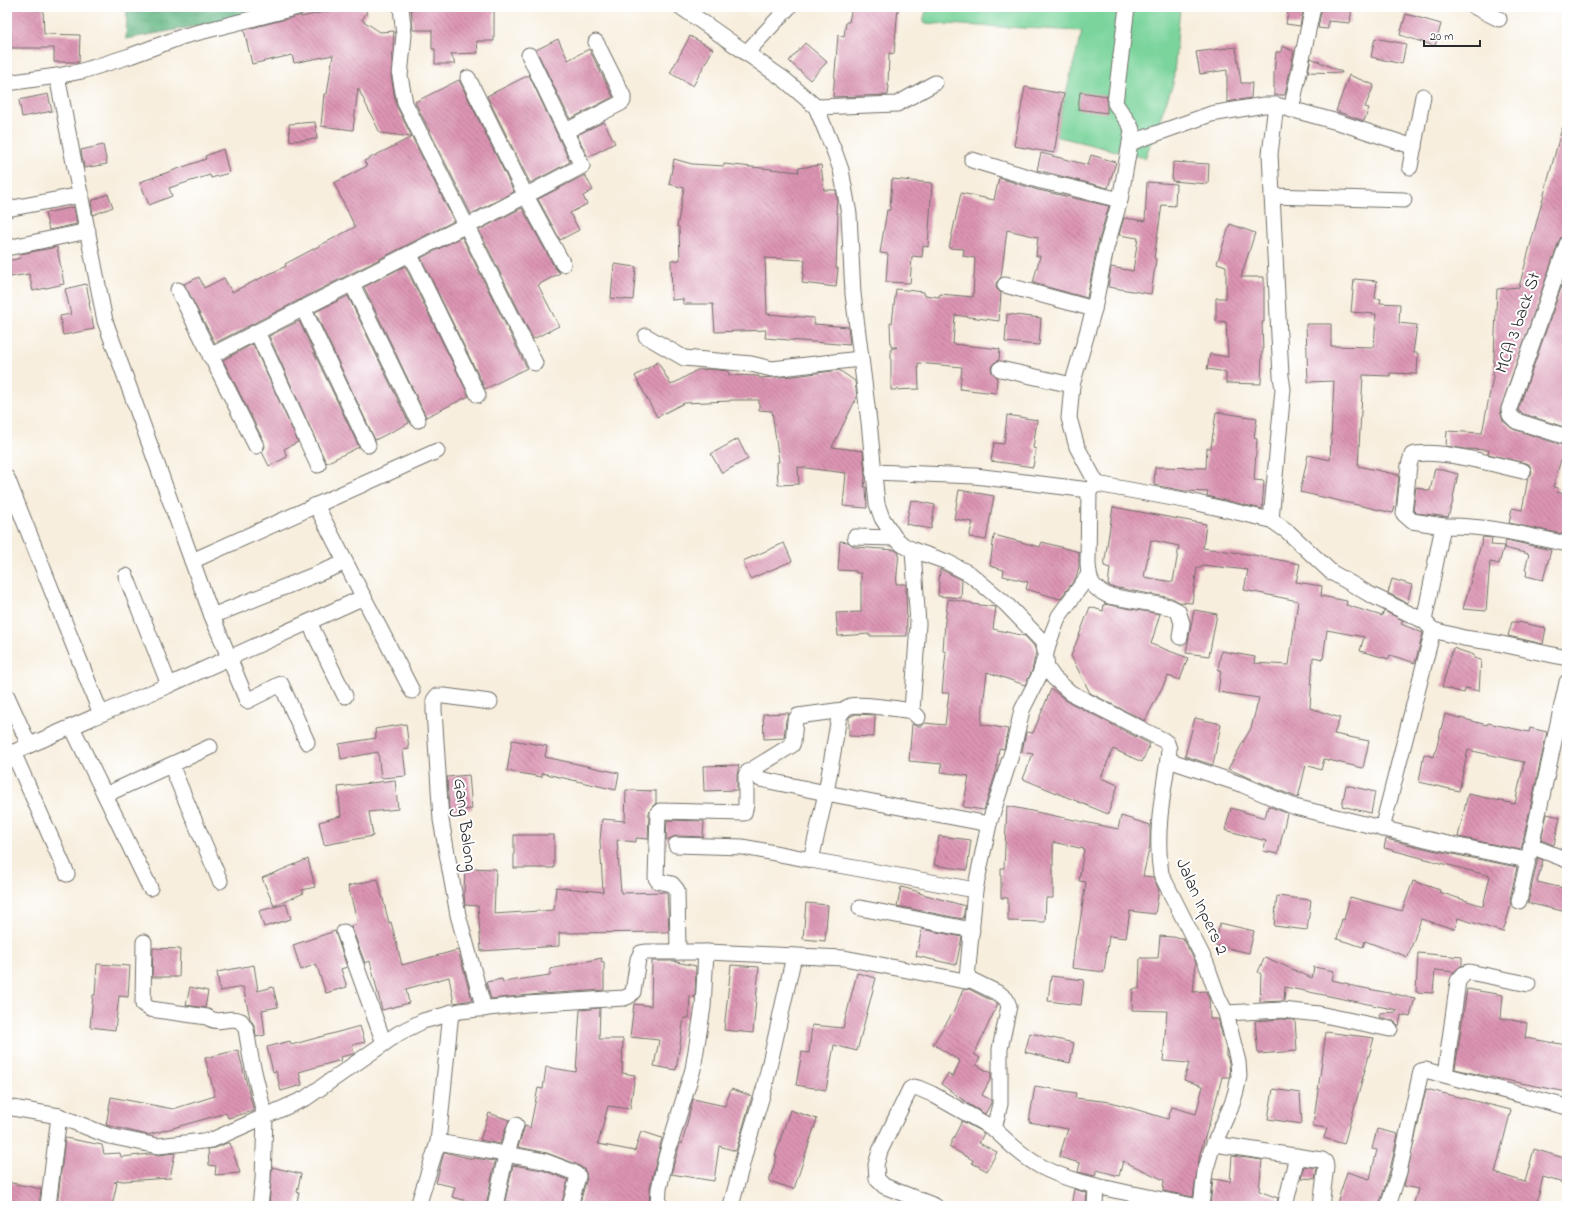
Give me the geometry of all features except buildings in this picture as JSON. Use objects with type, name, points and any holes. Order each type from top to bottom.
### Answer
[{"type":"street","points":[[7,83],[57,76],[101,66],[184,36],[298,7]]},
{"type":"street","points":[[401,7],[404,35],[400,76],[405,103],[535,363]]},
{"type":"street","points":[[1127,7],[1115,103],[1132,130],[1120,200],[1106,248],[1094,309],[1072,385],[1069,418],[1077,447],[1093,487],[1088,576],[1092,584],[1100,592],[1109,596],[1170,607],[1178,611],[1182,623],[1180,637]]},
{"type":"street","points":[[1291,110],[1313,7]]},
{"type":"street","points":[[1475,7],[1499,19]]},
{"type":"street","points":[[683,8],[785,80],[816,107],[841,170],[849,214],[853,294],[869,422],[873,472],[877,504],[882,518],[895,538],[903,545],[947,562],[970,574],[1006,604],[1042,641],[1045,656]]},
{"type":"street","points":[[746,53],[784,9]]},
{"type":"street","points":[[566,131],[621,103],[623,100],[623,96],[596,42]]},
{"type":"street","points":[[210,356],[526,196],[582,166],[529,55]]},
{"type":"street","points":[[57,76],[105,320],[212,616],[247,701],[281,684],[307,742]]},
{"type":"street","points":[[468,78],[526,196],[563,264]]},
{"type":"street","points":[[816,107],[897,104],[935,83]]},
{"type":"street","points":[[1410,167],[1423,96]]},
{"type":"street","points":[[1130,143],[1211,114],[1258,106],[1276,105],[1341,123],[1414,147]]},
{"type":"street","points":[[1271,520],[1283,389],[1281,376],[1270,154],[1276,105]]},
{"type":"street","points":[[972,160],[1040,181],[1068,186],[1120,200]]},
{"type":"street","points":[[7,209],[81,195]]},
{"type":"street","points":[[1272,196],[1404,200]]},
{"type":"street","points":[[7,248],[88,231]]},
{"type":"street","name":"MCA 3 back St","points":[[1567,244],[1508,409],[1510,415],[1516,421],[1567,437]]},
{"type":"street","points":[[410,255],[478,395]]},
{"type":"street","points":[[352,284],[418,420]]},
{"type":"street","points":[[1005,285],[1094,309]]},
{"type":"street","points":[[178,290],[256,446]]},
{"type":"street","points":[[303,308],[368,446]]},
{"type":"street","points":[[257,332],[318,464]]},
{"type":"street","points":[[646,336],[684,358],[751,364],[772,369],[860,359]]},
{"type":"street","points":[[1000,369],[1072,385]]},
{"type":"street","points":[[192,561],[438,451]]},
{"type":"street","points":[[1523,471],[1436,453],[1420,453],[1412,455],[1409,465],[1404,514],[1412,521],[1443,526],[1465,525],[1522,534],[1567,544]]},
{"type":"street","points":[[873,472],[975,476],[1093,487],[1189,502],[1271,520],[1287,531],[1331,572],[1428,626],[1464,638],[1497,643],[1567,658]]},
{"type":"street","points":[[7,478],[101,714]]},
{"type":"street","points":[[316,505],[412,691]]},
{"type":"street","points":[[1382,828],[1428,626],[1443,526]]},
{"type":"street","points":[[855,537],[895,538]]},
{"type":"street","points":[[678,952],[677,890],[672,884],[658,881],[656,878],[658,813],[660,811],[744,813],[746,805],[746,775],[748,772],[792,745],[795,721],[798,716],[843,710],[849,706],[859,705],[916,714],[918,624],[913,550]]},
{"type":"street","points":[[212,616],[337,566]]},
{"type":"street","points":[[126,576],[169,685]]},
{"type":"street","points":[[967,978],[975,890],[989,824],[1013,749],[1022,710],[1040,674],[1059,616],[1088,576]]},
{"type":"street","points":[[67,874],[10,754],[230,658],[364,597]]},
{"type":"street","points":[[309,622],[344,696]]},
{"type":"street","name":"Jalan Inpers 2","points":[[1045,656],[1047,668],[1054,678],[1071,693],[1163,740],[1167,743],[1169,749],[1159,834],[1158,859],[1161,874],[1206,963],[1218,997],[1226,1013],[1238,1062],[1238,1076],[1232,1104],[1214,1144],[1204,1172],[1201,1206]]},
{"type":"street","points":[[1519,901],[1567,682]]},
{"type":"street","points":[[7,696],[29,745]]},
{"type":"street","name":"Gang Balong","points":[[484,1010],[458,914],[441,820],[434,700],[437,696],[444,696],[490,702]]},
{"type":"street","points":[[811,860],[826,793],[839,717],[843,710]]},
{"type":"street","points":[[72,727],[150,888]]},
{"type":"street","points":[[105,795],[210,747]]},
{"type":"street","points":[[1168,760],[1243,785],[1295,807],[1382,828],[1567,860]]},
{"type":"street","points":[[171,765],[220,881]]},
{"type":"street","points":[[760,779],[989,824]]},
{"type":"street","points":[[676,845],[743,847],[975,890]]},
{"type":"street","points":[[860,908],[972,930]]},
{"type":"street","points":[[344,932],[384,1043]]},
{"type":"street","points":[[144,942],[143,1004],[150,1009],[207,1017],[214,1021],[234,1018],[241,1021],[246,1029],[251,1059],[265,1117],[260,1206]]},
{"type":"street","points":[[7,1107],[59,1116],[109,1136],[158,1146],[212,1140],[306,1098],[399,1033],[423,1021],[451,1012],[484,1010],[527,1004],[624,998],[630,996],[633,992],[638,959],[641,953],[646,952],[706,952],[844,958],[965,981],[967,978]]},
{"type":"street","points":[[658,1206],[659,1189],[666,1157],[693,1069],[703,1008],[706,952]]},
{"type":"street","points":[[731,1206],[764,1089],[794,956]]},
{"type":"street","points":[[1445,1075],[1458,981],[1461,976],[1469,972],[1528,984]]},
{"type":"street","points":[[967,978],[1000,994],[1009,1006],[1000,1049],[1000,1104],[994,1129]]},
{"type":"street","points":[[1226,1013],[1282,1010],[1319,1014],[1390,1029]]},
{"type":"street","points":[[418,1206],[438,1142],[451,1012]]},
{"type":"street","points":[[1388,1206],[1399,1172],[1421,1071],[1425,1070],[1567,1107]]},
{"type":"street","points":[[935,1206],[884,1186],[877,1179],[876,1165],[880,1151],[910,1089],[914,1087],[928,1092],[994,1129],[1014,1147],[1039,1165],[1066,1177],[1096,1186],[1194,1206]]},
{"type":"street","points":[[48,1206],[59,1116]]},
{"type":"street","points":[[495,1206],[506,1155],[516,1125]]},
{"type":"street","points":[[438,1142],[544,1161],[573,1172],[578,1176],[570,1206]]},
{"type":"street","points":[[1214,1144],[1315,1158],[1325,1162],[1326,1166],[1321,1206]]},
{"type":"street","points":[[1285,1206],[1297,1156]]},
{"type":"street","points":[[1095,1206],[1096,1186]]},
{"type":"green space","points":[[127,7],[299,7],[126,39]]},
{"type":"green space","points":[[927,7],[1180,7],[1173,84],[1145,158],[1055,136],[1082,31],[923,23]]}]
